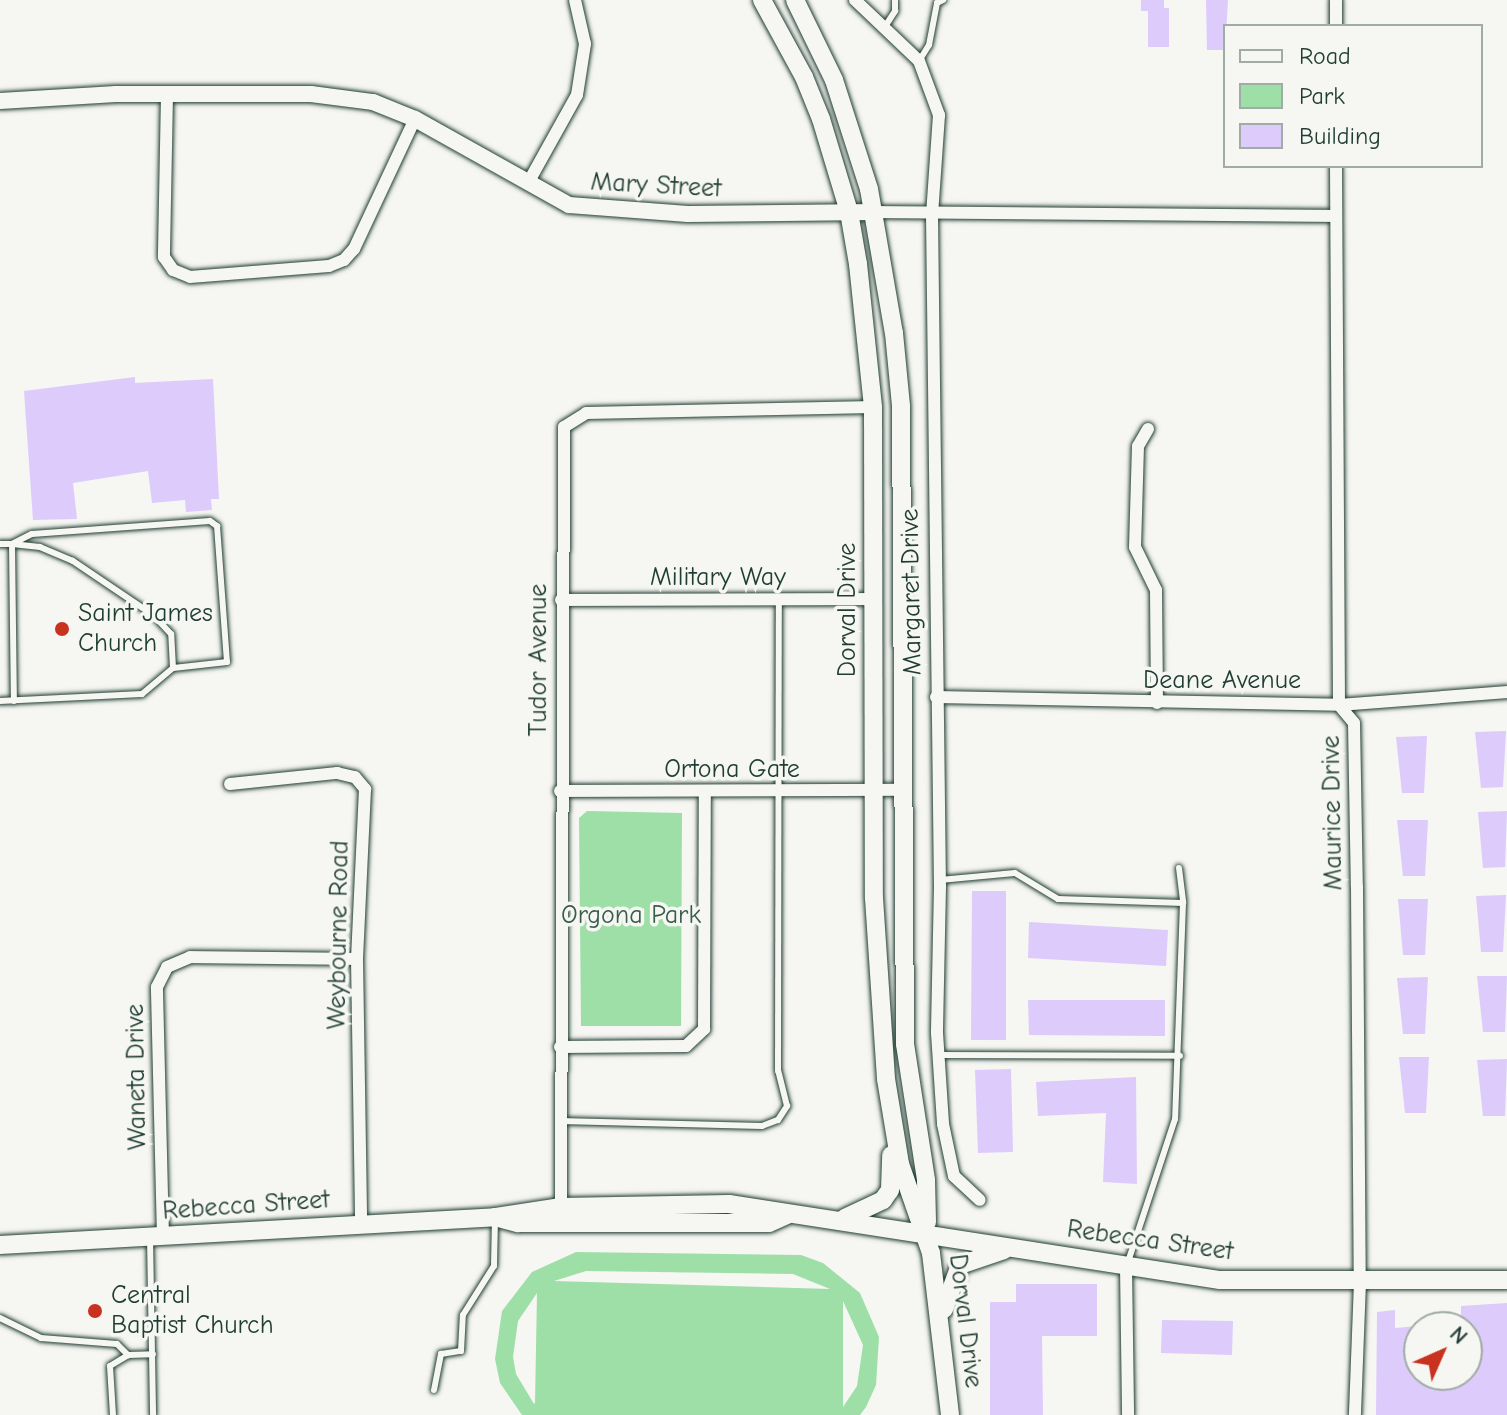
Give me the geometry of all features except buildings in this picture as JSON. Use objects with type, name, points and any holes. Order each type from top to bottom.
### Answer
[{"type":"main road","name":"Dorval Drive","points":[[762,0],[804,77],[849,212],[873,407],[875,913],[892,1124],[900,1164],[927,1234]]},
{"type":"main road","name":"Dorval Drive","points":[[795,0],[834,80],[876,212],[901,406],[905,1044],[926,1180],[927,1234],[943,1324],[950,1415]]},
{"type":"main road","points":[[829,1220],[867,1211],[890,1190],[892,1124]]},
{"type":"main road","name":"Rebecca Street","points":[[0,1245],[495,1217],[561,1207],[729,1204],[1220,1280],[1507,1280]]},
{"type":"main road","name":"Rebecca Street","points":[[495,1217],[518,1223],[769,1223],[789,1214]]},
{"type":"main road","points":[[943,1324],[946,1292],[960,1265],[974,1257],[1016,1248]]},
{"type":"street","points":[[528,183],[577,95],[585,44],[575,0]]},
{"type":"street","name":"Margaret Drive","points":[[855,0],[886,25],[919,61],[939,115],[932,215],[940,880],[939,1055],[943,1124],[954,1176],[980,1200]]},
{"type":"street","points":[[1336,0],[1336,24]]},
{"type":"street","name":"Mary Street","points":[[0,101],[311,94],[373,102],[415,119],[569,205],[688,214],[876,212],[932,215],[1336,216]]},
{"type":"street","points":[[167,95],[164,257],[173,270],[190,277],[329,266],[344,260],[354,249],[415,119]]},
{"type":"street","name":"Maurice Drive","points":[[1336,168],[1339,705],[1354,723],[1360,1282],[1355,1415]]},
{"type":"street","name":"Tudor Avenue","points":[[561,1207],[561,435],[573,417],[712,408],[873,407]]},
{"type":"street","points":[[1148,429],[1138,446],[1135,547],[1156,590],[1157,703]]},
{"type":"street","name":"Military Way","points":[[561,600],[874,599]]},
{"type":"street","name":"Deane Avenue","points":[[936,697],[1339,705],[1507,692]]},
{"type":"street","name":"Weybourne Road","points":[[230,784],[337,773],[355,777],[365,789],[357,959],[361,1224]]},
{"type":"street","name":"Ortona Gate","points":[[560,791],[903,790]]},
{"type":"street","points":[[560,1047],[686,1046],[704,1029],[705,792]]},
{"type":"street","name":"Waneta Drive","points":[[156,1238],[157,987],[167,967],[190,957],[357,959]]},
{"type":"street","points":[[1126,1267],[1128,1415]]},
{"type":"lane","points":[[886,25],[895,11],[895,0]]},
{"type":"lane","points":[[919,61],[929,45],[937,3],[943,0]]},
{"type":"lane","points":[[0,701],[142,694],[173,668],[227,662],[217,526],[210,521],[32,534],[12,544]]},
{"type":"lane","points":[[0,544],[40,547],[73,561],[153,615],[171,634],[173,668]]},
{"type":"lane","points":[[12,544],[14,701]]},
{"type":"lane","points":[[560,1121],[762,1126],[783,1113],[787,1096],[778,1071],[779,600]]},
{"type":"lane","points":[[1126,1267],[1175,1119],[1180,1056],[1183,903],[1179,868]]},
{"type":"lane","points":[[940,880],[1015,873],[1058,899],[1183,903]]},
{"type":"lane","points":[[939,1055],[1180,1056]]},
{"type":"lane","points":[[434,1390],[441,1354],[461,1351],[463,1315],[494,1266],[495,1217]]},
{"type":"lane","points":[[153,1415],[156,1238]]},
{"type":"lane","points":[[0,1318],[41,1338],[117,1344],[128,1355]]},
{"type":"lane","points":[[113,1415],[110,1366],[128,1355],[153,1354]]},
{"type":"green space","name":"Orgona Park","points":[[587,811],[682,813],[681,1026],[581,1026],[579,818]]},
{"type":"green space","points":[[576,1252],[801,1255],[823,1263],[860,1293],[879,1337],[876,1385],[860,1415],[522,1415],[500,1383],[495,1359],[502,1311],[532,1272]],"holes":[[[586,1271],[793,1274],[830,1289],[554,1281]],[[537,1293],[534,1404],[516,1374],[513,1357],[518,1321]],[[843,1301],[863,1345],[857,1386],[843,1407]]]},
{"type":"place","name":"Saint James Church","points":[[62,629]]},
{"type":"place","name":"Central Baptist Church","points":[[95,1311]]}]
